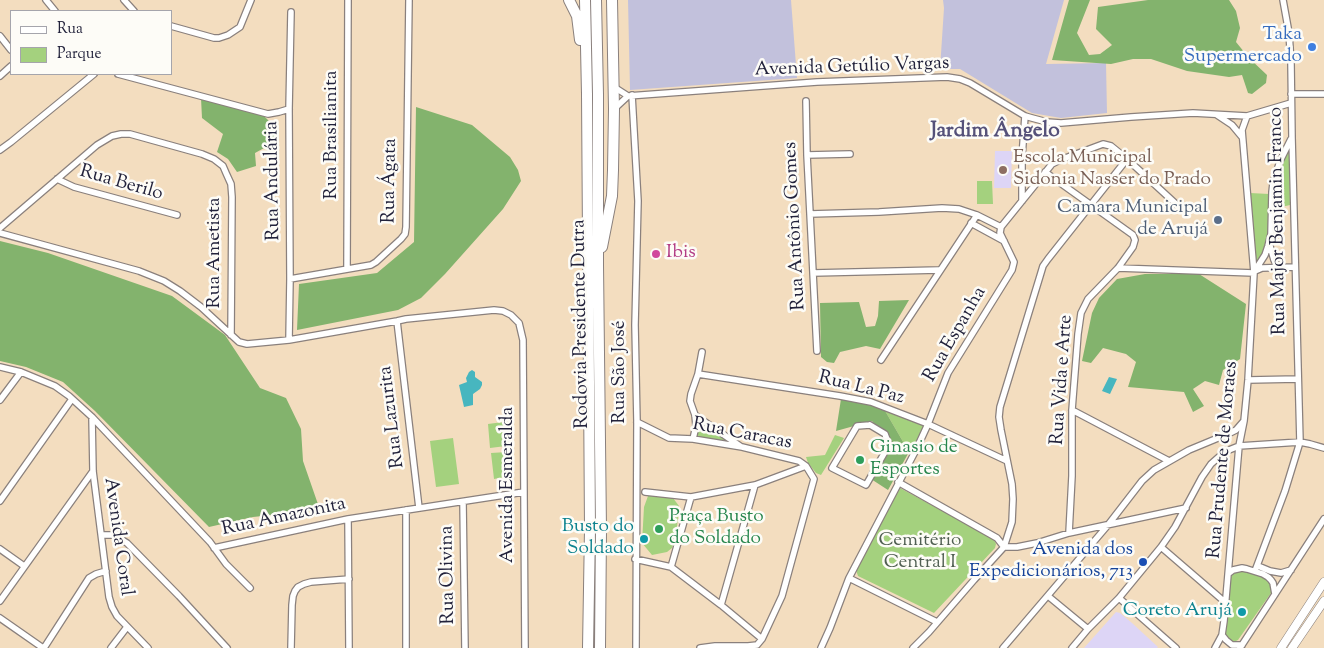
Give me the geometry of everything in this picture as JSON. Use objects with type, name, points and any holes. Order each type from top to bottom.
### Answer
[{"type":"highway","points":[[570,0],[578,23],[587,94]]},
{"type":"highway","name":"Rodovia Presidente Dutra","points":[[585,0],[590,529],[588,648]]},
{"type":"highway","name":"Rodovia Presidente Dutra","points":[[596,0],[601,529],[600,648]]},
{"type":"highway","points":[[598,265],[612,196],[614,109],[612,0]]},
{"type":"main road","points":[[1280,648],[1324,582]]},
{"type":"main road","points":[[1292,648],[1324,601]]},
{"type":"street","points":[[124,0],[133,10]]},
{"type":"street","points":[[172,26],[219,38],[236,31],[240,27],[251,0]]},
{"type":"street","name":"Rua Brasilianita","points":[[347,270],[348,0]]},
{"type":"street","name":"Rua Ágata","points":[[290,278],[366,267],[376,262],[404,234],[406,227],[409,0]]},
{"type":"street","name":"Rua Major Benjamin Franco","points":[[1256,568],[1285,491],[1300,442],[1290,51],[1283,0]]},
{"type":"street","points":[[289,109],[292,12]]},
{"type":"street","points":[[0,36],[10,49]]},
{"type":"street","points":[[0,76],[10,67]]},
{"type":"street","points":[[0,150],[93,75]]},
{"type":"street","name":"Rua Andulária","points":[[122,75],[268,114],[289,109],[289,340]]},
{"type":"street","name":"Avenida Getúlio Vargas","points":[[630,96],[817,82],[947,77],[970,83],[1025,116],[1039,121],[1062,124],[1131,116],[1193,113],[1247,116],[1291,103]]},
{"type":"street","points":[[614,87],[630,96],[614,109]]},
{"type":"street","points":[[1291,94],[1324,94]]},
{"type":"street","name":"Rua São José","points":[[630,96],[638,201],[635,325],[637,422],[636,648]]},
{"type":"street","name":"Rua Antônio Gomes","points":[[806,101],[817,351]]},
{"type":"street","points":[[1216,114],[1232,125],[1243,139]]},
{"type":"street","points":[[1022,201],[1022,157],[1025,116]]},
{"type":"street","name":"Rua Prudente de Moraes","points":[[1215,648],[1222,635],[1226,603],[1239,446],[1244,421],[1248,380],[1254,273],[1242,130],[1247,116]]},
{"type":"street","name":"Rua Ametista","points":[[0,228],[96,145],[112,136],[130,134],[214,159],[222,166],[231,184],[231,335]]},
{"type":"street","points":[[1254,273],[1265,255],[1270,241],[1273,182],[1280,161],[1292,137]]},
{"type":"street","points":[[810,214],[942,208],[959,209],[1001,227],[1052,164],[1103,144],[1111,146],[1128,159],[1176,204]]},
{"type":"street","points":[[807,155],[850,154]]},
{"type":"street","points":[[913,648],[1004,547],[1012,522],[1013,510],[1012,484],[999,417],[1000,406],[1040,276],[1048,259],[1128,159]]},
{"type":"street","points":[[1045,172],[1091,205]]},
{"type":"street","name":"Rua Berilo","points":[[58,179],[74,187],[177,215]]},
{"type":"street","name":"Rua Vida e Arte","points":[[1069,533],[1072,476],[1072,410],[1078,334],[1082,309],[1088,298],[1118,268],[1133,247],[1135,240],[1133,235],[1091,205]]},
{"type":"street","points":[[881,360],[976,215]]},
{"type":"street","points":[[971,223],[1004,240]]},
{"type":"street","name":"Rua Espanha","points":[[821,648],[849,578],[917,448],[948,374],[1012,270],[1014,262],[1000,233],[1001,227]]},
{"type":"street","points":[[0,233],[139,271],[164,281],[180,290],[201,307],[239,342],[247,344],[289,340],[398,321]]},
{"type":"street","points":[[1270,241],[1272,255],[1278,267]]},
{"type":"street","points":[[1118,268],[1254,273],[1262,268],[1295,267]]},
{"type":"street","points":[[813,273],[939,270]]},
{"type":"street","name":"Avenida Esmeralda","points":[[398,321],[494,310],[503,311],[511,315],[518,323],[523,340],[525,648]]},
{"type":"street","name":"Rua Lazurita","points":[[398,321],[419,508]]},
{"type":"street","points":[[693,439],[696,426],[690,401],[702,352]]},
{"type":"street","name":"Rua Amazonita","points":[[0,367],[21,372],[54,386],[72,399],[92,417],[214,548],[348,518],[524,492]]},
{"type":"street","points":[[0,400],[21,372]]},
{"type":"street","name":"Rua La Paz","points":[[698,374],[871,402],[928,424],[1008,461]]},
{"type":"street","points":[[1248,380],[1298,379]]},
{"type":"street","points":[[0,502],[72,399]]},
{"type":"street","points":[[1072,410],[1169,461]]},
{"type":"street","points":[[695,416],[742,447]]},
{"type":"street","name":"Avenida Coral","points":[[92,417],[93,471],[109,597],[117,616],[148,648]]},
{"type":"street","points":[[1003,648],[1108,525],[1142,481],[1154,470],[1169,461],[1236,430],[1244,421]]},
{"type":"street","name":"Rua Caracas","points":[[637,422],[669,438],[693,439],[742,447],[799,461],[806,466],[814,479],[782,596],[762,639]]},
{"type":"street","points":[[870,425],[885,434],[889,445],[870,479],[866,485],[832,468],[857,426],[870,425]]},
{"type":"street","points":[[1072,648],[1119,598],[1161,547],[1175,527],[1211,464],[1229,450],[1239,446],[1300,442],[1324,448]]},
{"type":"street","points":[[645,492],[692,497],[755,485],[806,466]]},
{"type":"street","points":[[0,601],[93,471]]},
{"type":"street","points":[[898,482],[997,538],[1004,547]]},
{"type":"street","points":[[721,605],[755,485]]},
{"type":"street","points":[[671,567],[692,497]]},
{"type":"street","name":"Rua Olivina","points":[[463,502],[466,648]]},
{"type":"street","points":[[1004,547],[1017,547],[1037,543],[1069,533],[1186,508]]},
{"type":"street","points":[[406,510],[406,648]]},
{"type":"street","points":[[348,518],[349,648]]},
{"type":"street","points":[[1222,635],[1232,645],[1241,646],[1324,519]]},
{"type":"street","points":[[102,535],[114,535],[128,542],[227,648]]},
{"type":"street","points":[[1161,547],[1226,603]]},
{"type":"street","points":[[214,548],[226,564],[250,588]]},
{"type":"street","points":[[0,549],[24,566]]},
{"type":"street","points":[[635,559],[671,567],[762,639],[757,644],[748,646],[700,648]]},
{"type":"street","points":[[1256,568],[1271,580],[1275,594]]},
{"type":"street","points":[[1229,573],[1237,569],[1256,568],[1281,573],[1291,570]]},
{"type":"street","points":[[0,618],[43,648],[89,578],[106,572]]},
{"type":"street","points":[[849,578],[937,622]]},
{"type":"street","points":[[291,648],[293,596],[298,587],[311,582],[349,579]]},
{"type":"street","points":[[1048,596],[1088,629]]},
{"type":"street","points":[[1119,598],[1176,648]]},
{"type":"street","points":[[111,648],[127,627]]},
{"type":"shaded area","points":[[628,0],[791,0],[797,78],[630,90]]},
{"type":"shaded area","points":[[943,0],[1064,0],[1046,64],[1106,63],[1107,113],[1061,118],[1032,113],[960,69],[940,69]]},
{"type":"shaded area","name":"Escola Municipal Sidonia Nasser do Prado","points":[[995,151],[1012,151],[1011,188],[994,188]]},
{"type":"shaded area","points":[[1116,612],[1132,623],[1158,647],[1084,648]]},
{"type":"green space","points":[[1069,0],[1090,0],[1077,33],[1089,55],[1100,54],[1112,45],[1096,29],[1098,7],[1148,0],[1229,0],[1236,11],[1240,28],[1236,42],[1267,75],[1266,83],[1252,94],[1248,93],[1242,75],[1229,77],[1187,71],[1151,59],[1133,59],[1111,64],[1052,60]]},
{"type":"green space","points":[[201,98],[264,116],[277,129],[275,142],[255,153],[256,166],[237,172],[228,159],[217,152],[223,134],[202,118]]},
{"type":"green space","points":[[416,107],[472,125],[510,157],[518,170],[521,181],[503,209],[421,298],[398,310],[297,330],[299,284],[377,273],[414,242]]},
{"type":"green space","points":[[1289,148],[1290,205],[1273,209],[1273,194],[1278,169]]},
{"type":"green space","points":[[977,181],[992,181],[993,204],[977,204]]},
{"type":"green space","points":[[1250,193],[1269,194],[1269,234],[1263,255],[1255,266]]},
{"type":"green space","points":[[0,241],[48,253],[172,296],[225,335],[260,388],[286,398],[301,429],[303,461],[320,510],[253,517],[209,527],[95,411],[63,382],[26,367],[0,361]]},
{"type":"green space","points":[[1145,274],[1199,274],[1246,304],[1240,359],[1223,370],[1219,385],[1205,381],[1193,389],[1204,406],[1193,412],[1184,392],[1128,387],[1136,362],[1126,354],[1103,348],[1091,363],[1082,361],[1092,313],[1099,298],[1117,279]]},
{"type":"green space","points":[[909,300],[880,349],[866,346],[840,352],[834,363],[827,362],[821,357],[820,303],[859,302],[866,327],[875,326],[879,301]]},
{"type":"green space","points":[[841,399],[872,404],[884,409],[909,452],[888,490],[871,479],[890,446],[872,421],[836,431]]},
{"type":"green space","points":[[884,409],[926,422],[909,452]]},
{"type":"green space","points":[[699,421],[702,422],[733,443],[696,438]]},
{"type":"green space","points":[[503,422],[506,446],[490,448],[488,424]]},
{"type":"green space","points":[[835,435],[844,438],[821,475],[816,473],[806,457],[825,455]]},
{"type":"green space","points":[[453,438],[459,484],[436,487],[430,441]]},
{"type":"green space","points":[[507,452],[509,476],[494,479],[491,453]]},
{"type":"green space","name":"Cemitério Central I","points":[[900,488],[994,539],[996,544],[995,548],[934,613],[858,576],[856,570]]},
{"type":"green space","name":"Praça Busto do Soldado","points":[[661,495],[673,498],[679,506],[676,537],[672,548],[667,552],[652,555],[642,543],[644,507],[648,496]]},
{"type":"green space","points":[[1241,570],[1263,577],[1270,585],[1271,593],[1238,640],[1234,642],[1230,641],[1225,635],[1231,577]]},
{"type":"water","points":[[472,370],[475,372],[475,377],[482,382],[482,385],[473,394],[473,405],[464,407],[459,385],[467,382],[466,378]]},
{"type":"water","points":[[1109,377],[1117,379],[1110,394],[1102,391]]},
{"type":"place","name":"Taka Supermercado","points":[[1312,47]]},
{"type":"place","name":"Escola Municipal Sidonia Nasser do Prado","points":[[1003,170]]},
{"type":"place","name":"Camara Municipal de Arujá","points":[[1218,220]]},
{"type":"place","name":"Ibis","points":[[656,254]]},
{"type":"place","name":"Ginasio de Esportes","points":[[860,460]]},
{"type":"place","name":"Praça Busto do Soldado","points":[[659,529]]},
{"type":"place","name":"Busto do Soldado","points":[[644,539]]},
{"type":"place","name":"Avenida dos Expedicionários, 713","points":[[1143,562]]},
{"type":"place","name":"Coreto Arujá","points":[[1242,612]]},
{"type":"district","name":"Jardim Ângelo","points":[[995,132]]}]
